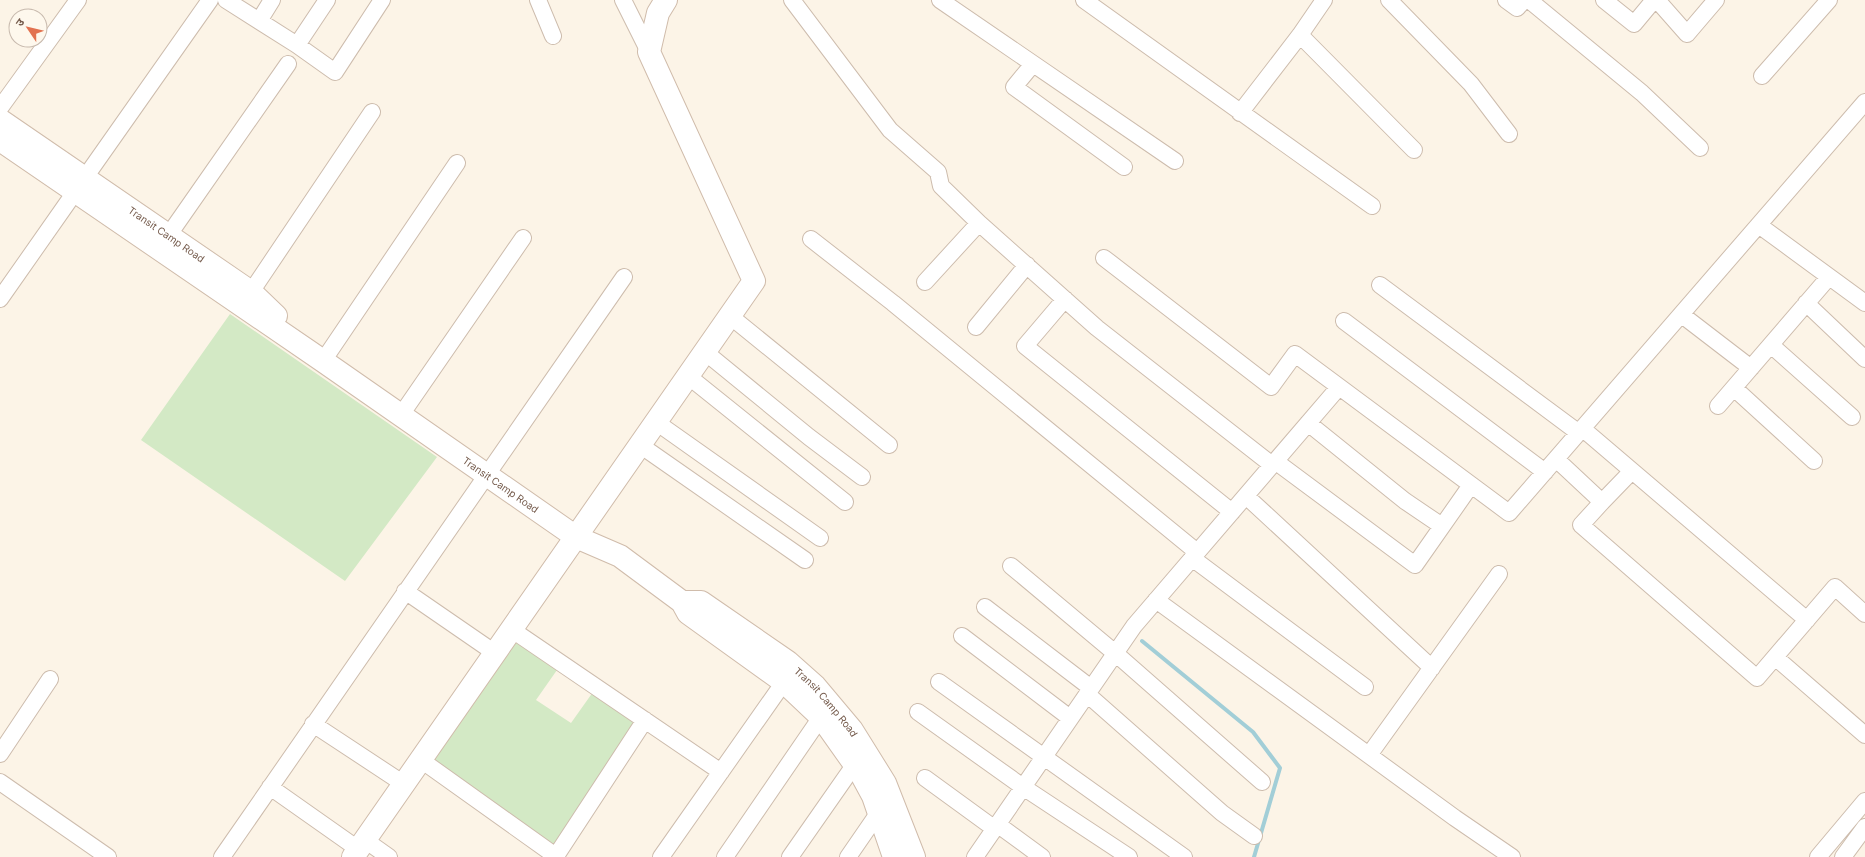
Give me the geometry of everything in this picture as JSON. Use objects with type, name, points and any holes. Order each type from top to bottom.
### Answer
[{"type":"main road","points":[[359,849],[754,281],[649,52],[658,13],[666,0]]},
{"type":"main road","name":"Transit Camp Road","points":[[0,120],[80,185],[247,299],[323,361],[576,537],[620,556],[682,602],[688,613],[794,683],[855,764],[873,796],[894,857]]},
{"type":"main road","name":"Transit Camp Road","points":[[0,140],[80,185]]},
{"type":"main road","name":"Transit Camp Road","points":[[794,683],[816,686],[848,725],[885,783],[914,857]]},
{"type":"street","points":[[0,108],[78,0]]},
{"type":"street","points":[[0,299],[210,0]]},
{"type":"street","points":[[226,0],[297,45],[335,72],[382,0]]},
{"type":"street","points":[[259,21],[272,0]]},
{"type":"street","points":[[297,45],[327,0]]},
{"type":"street","points":[[538,0],[554,36]]},
{"type":"street","points":[[623,0],[649,52]]},
{"type":"street","points":[[792,0],[890,130],[938,172],[941,186],[979,222],[1097,328],[1274,463],[1415,565],[1471,485]]},
{"type":"street","points":[[940,0],[1175,161]]},
{"type":"street","points":[[1084,0],[1372,206]]},
{"type":"street","points":[[1240,113],[1300,35],[1324,0]]},
{"type":"street","points":[[1389,0],[1471,84],[1509,134]]},
{"type":"street","points":[[1506,0],[1517,8],[1524,0]]},
{"type":"street","points":[[1529,0],[1642,93],[1700,148]]},
{"type":"street","points":[[1604,0],[1634,24],[1654,0]]},
{"type":"street","points":[[1657,0],[1687,34],[1716,0]]},
{"type":"street","points":[[1762,76],[1829,0]]},
{"type":"street","points":[[1300,35],[1414,150]]},
{"type":"street","points":[[164,243],[288,64]]},
{"type":"street","points":[[1033,64],[1014,87],[1124,167]]},
{"type":"street","points":[[1104,258],[1271,387],[1295,354],[1509,513],[1760,226],[1865,102]]},
{"type":"street","points":[[247,299],[372,112]]},
{"type":"street","points":[[323,361],[457,163]]},
{"type":"street","points":[[925,282],[979,222]]},
{"type":"street","points":[[1760,226],[1865,303]]},
{"type":"street","points":[[400,415],[523,238]]},
{"type":"street","points":[[811,239],[893,303],[1195,555],[1365,687]]},
{"type":"street","points":[[976,327],[1027,265]]},
{"type":"street","points":[[222,857],[624,277]]},
{"type":"street","points":[[1718,406],[1829,277]]},
{"type":"street","points":[[1380,285],[1581,431],[1632,471],[1806,620]]},
{"type":"street","points":[[1065,299],[1025,346],[1232,512]]},
{"type":"street","points":[[1806,303],[1865,359]]},
{"type":"street","points":[[1682,315],[1751,368]]},
{"type":"street","points":[[730,316],[889,446]]},
{"type":"street","points":[[1344,321],[1545,472]]},
{"type":"street","points":[[1770,345],[1852,417]]},
{"type":"street","points":[[705,352],[809,437],[862,476]]},
{"type":"street","points":[[688,376],[846,502]]},
{"type":"street","points":[[975,857],[1134,626],[1339,387]]},
{"type":"street","points":[[1734,388],[1814,461]]},
{"type":"street","points":[[656,422],[820,538]]},
{"type":"street","points":[[1308,423],[1405,501],[1442,526]]},
{"type":"street","points":[[640,445],[805,560]]},
{"type":"street","points":[[1556,459],[1602,502]]},
{"type":"street","points":[[1632,471],[1581,525],[1757,678],[1836,587],[1865,614]]},
{"type":"street","points":[[1246,496],[1432,668]]},
{"type":"street","points":[[1011,566],[1115,653],[1262,782]]},
{"type":"street","points":[[1369,755],[1499,574]]},
{"type":"street","points":[[406,591],[495,653]]},
{"type":"street","points":[[1156,600],[1455,818],[1512,857]]},
{"type":"street","points":[[985,607],[1089,691],[1222,812],[1254,836]]},
{"type":"street","points":[[511,629],[721,772]]},
{"type":"street","points":[[962,636],[1070,718]]},
{"type":"street","points":[[1775,657],[1865,735]]},
{"type":"street","points":[[0,754],[50,679]]},
{"type":"street","points":[[939,682],[1184,857]]},
{"type":"street","points":[[661,857],[721,772],[794,683]]},
{"type":"street","points":[[918,712],[1129,857]]},
{"type":"street","points":[[725,857],[821,717]]},
{"type":"street","points":[[421,760],[556,857],[645,720]]},
{"type":"street","points":[[313,724],[404,784]]},
{"type":"street","points":[[790,857],[855,764]]},
{"type":"street","points":[[925,778],[1042,857]]},
{"type":"street","points":[[0,782],[108,857]]},
{"type":"street","points":[[270,787],[359,849],[389,857]]},
{"type":"street","points":[[1818,857],[1865,801]]},
{"type":"street","points":[[848,857],[879,812]]},
{"type":"street","points":[[1843,857],[1865,827]]},
{"type":"green space","points":[[230,314],[437,457],[345,581],[141,440]]},
{"type":"green space","points":[[515,641],[557,670],[536,700],[571,723],[593,692],[639,724],[554,848],[430,761]]},
{"type":"waterway","points":[[1142,641],[1253,732],[1280,768],[1254,857]]}]
